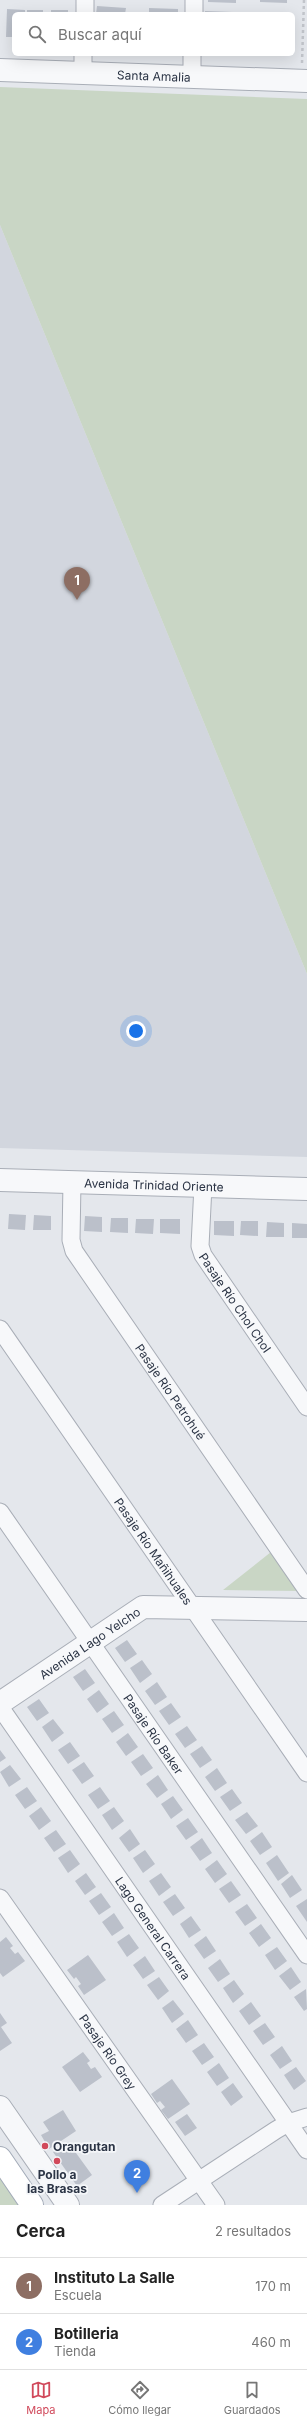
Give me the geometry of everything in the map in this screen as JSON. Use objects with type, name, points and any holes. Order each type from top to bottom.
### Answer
[{"type":"main road","points":[[0,2158],[32,2205]]},
{"type":"street","points":[[85,0],[85,12]]},
{"type":"street","points":[[194,0],[194,12]]},
{"type":"street","points":[[192,56],[192,77]]},
{"type":"street","name":"Santa Amalia","points":[[0,70],[83,63],[192,77],[304,73]]},
{"type":"street","name":"Avenida Trinidad Oriente","points":[[0,1180],[307,1189]]},
{"type":"street","name":"Pasaje Río Petrohué","points":[[72,1182],[71,1240],[74,1251],[307,1590]]},
{"type":"street","name":"Pasaje Río Chol Chol","points":[[203,1186],[200,1246],[203,1255],[307,1407]]},
{"type":"street","name":"Pasaje Río Mañihuales","points":[[0,1329],[307,1773]]},
{"type":"street","name":"Pasaje Río Baker","points":[[0,1512],[307,1955]]},
{"type":"street","name":"Avenida Lago Yelcho","points":[[0,1703],[143,1607],[192,1606],[307,1610]]},
{"type":"street","name":"Lago General Carrera","points":[[0,1707],[307,2150]]},
{"type":"street","name":"Pasaje Río Grey","points":[[0,1898],[216,2205]]},
{"type":"street","points":[[0,2107],[68,2205]]},
{"type":"street","points":[[162,2205],[288,2123],[307,2117]]},
{"type":"path","points":[[304,0],[304,73]]},
{"type":"shaded area","points":[[0,225],[307,974],[307,1157],[0,1148]]},
{"type":"green space","points":[[0,87],[307,99],[307,974],[0,225]]},
{"type":"green space","points":[[271,1552],[302,1591],[223,1590]]},
{"type":"green space","points":[[0,2173],[22,2205],[0,2205]]},
{"type":"building","points":[[208,0],[236,0],[236,3],[208,2]]},
{"type":"building","points":[[260,0],[287,0],[287,3],[260,2]]},
{"type":"building","points":[[97,6],[126,8],[125,12],[96,12]]},
{"type":"building","points":[[149,8],[178,9],[178,12],[149,12]]},
{"type":"building","points":[[7,9],[25,10],[25,12],[12,12],[12,37],[6,37]]},
{"type":"building","points":[[27,10],[43,10],[43,12],[27,12]]},
{"type":"building","points":[[51,10],[68,10],[68,12],[51,12]]},
{"type":"building","points":[[205,11],[233,12],[205,12]]},
{"type":"building","points":[[9,1214],[26,1215],[25,1230],[8,1229]]},
{"type":"building","points":[[34,1215],[51,1216],[51,1230],[33,1230]]},
{"type":"building","points":[[85,1216],[102,1217],[102,1232],[84,1231]]},
{"type":"building","points":[[111,1218],[128,1218],[128,1233],[110,1232]]},
{"type":"building","points":[[136,1219],[154,1219],[153,1234],[135,1233]]},
{"type":"building","points":[[160,1219],[180,1219],[180,1234],[160,1233]]},
{"type":"building","points":[[214,1221],[234,1221],[234,1236],[214,1235]]},
{"type":"building","points":[[241,1221],[258,1221],[258,1236],[240,1235]]},
{"type":"building","points":[[267,1222],[284,1223],[284,1237],[266,1237]]},
{"type":"building","points":[[292,1223],[307,1224],[307,1238],[292,1238]]},
{"type":"building","points":[[127,1640],[137,1654],[125,1662],[115,1648]]},
{"type":"building","points":[[142,1660],[152,1674],[140,1683],[130,1668]]},
{"type":"building","points":[[85,1669],[95,1683],[83,1691],[73,1677]]},
{"type":"building","points":[[157,1682],[167,1697],[155,1705],[145,1691]]},
{"type":"building","points":[[99,1690],[109,1704],[97,1713],[87,1699]]},
{"type":"building","points":[[39,1699],[49,1713],[37,1721],[27,1707]]},
{"type":"building","points":[[171,1703],[181,1717],[169,1725],[159,1711]]},
{"type":"building","points":[[114,1711],[124,1725],[112,1733],[102,1719]]},
{"type":"building","points":[[53,1719],[64,1733],[52,1742],[42,1727]]},
{"type":"building","points":[[187,1726],[197,1740],[185,1748],[175,1734]]},
{"type":"building","points":[[128,1733],[138,1747],[126,1756],[116,1742]]},
{"type":"building","points":[[70,1742],[80,1756],[68,1764],[58,1750]]},
{"type":"building","points":[[202,1746],[212,1760],[200,1768],[190,1754]]},
{"type":"building","points":[[0,1750],[6,1758],[0,1762]]},
{"type":"building","points":[[143,1754],[153,1768],[141,1776],[131,1762]]},
{"type":"building","points":[[84,1762],[94,1776],[82,1784],[72,1770]]},
{"type":"building","points":[[10,1765],[21,1779],[9,1787],[0,1772]]},
{"type":"building","points":[[217,1768],[227,1783],[215,1791],[205,1777]]},
{"type":"building","points":[[158,1775],[168,1790],[157,1798],[146,1784]]},
{"type":"building","points":[[27,1787],[37,1801],[25,1809],[15,1795]]},
{"type":"building","points":[[100,1787],[110,1801],[98,1809],[88,1795]]},
{"type":"building","points":[[232,1789],[242,1803],[230,1811],[220,1797]]},
{"type":"building","points":[[173,1796],[183,1810],[171,1819],[161,1804]]},
{"type":"building","points":[[41,1807],[51,1821],[39,1830],[29,1816]]},
{"type":"building","points":[[114,1807],[124,1821],[112,1830],[102,1815]]},
{"type":"building","points":[[247,1812],[258,1826],[246,1834],[235,1820]]},
{"type":"building","points":[[188,1818],[198,1832],[186,1840],[176,1826]]},
{"type":"building","points":[[130,1829],[140,1844],[129,1852],[119,1838]]},
{"type":"building","points":[[56,1830],[66,1844],[54,1852],[44,1838]]},
{"type":"building","points":[[262,1832],[272,1847],[260,1855],[250,1841]]},
{"type":"building","points":[[202,1838],[212,1853],[200,1861],[190,1847]]},
{"type":"building","points":[[70,1850],[80,1864],[68,1873],[58,1858]]},
{"type":"building","points":[[145,1850],[155,1864],[143,1873],[133,1858]]},
{"type":"building","points":[[277,1855],[289,1873],[278,1881],[266,1863]]},
{"type":"building","points":[[217,1860],[227,1874],[215,1883],[205,1869]]},
{"type":"building","points":[[86,1873],[96,1887],[85,1895],[75,1881]]},
{"type":"building","points":[[161,1873],[171,1887],[159,1896],[149,1881]]},
{"type":"building","points":[[292,1875],[302,1890],[290,1898],[281,1884]]},
{"type":"building","points":[[231,1881],[241,1895],[229,1903],[219,1889]]},
{"type":"building","points":[[101,1893],[111,1907],[99,1915],[89,1901]]},
{"type":"building","points":[[175,1894],[185,1908],[173,1916],[163,1902]]},
{"type":"building","points":[[307,1899],[307,1922],[296,1906]]},
{"type":"building","points":[[247,1904],[257,1918],[245,1926],[235,1912]]},
{"type":"building","points":[[114,1913],[124,1928],[112,1936],[102,1922]]},
{"type":"building","points":[[191,1916],[201,1930],[189,1938],[180,1924]]},
{"type":"building","points":[[261,1924],[271,1938],[259,1947],[249,1933]]},
{"type":"building","points":[[129,1934],[139,1948],[127,1957],[117,1942]]},
{"type":"building","points":[[206,1936],[216,1951],[204,1959],[194,1945]]},
{"type":"building","points":[[6,1937],[13,1946],[10,1948],[15,1954],[18,1952],[25,1961],[3,1977],[0,1973],[0,1942]]},
{"type":"building","points":[[277,1947],[287,1961],[275,1970],[265,1955]]},
{"type":"building","points":[[88,1955],[106,1980],[84,1995],[78,1986],[81,1984],[76,1977],[74,1979],[67,1970]]},
{"type":"building","points":[[145,1956],[155,1971],[143,1979],[133,1965]]},
{"type":"building","points":[[220,1959],[230,1974],[218,1982],[208,1968]]},
{"type":"building","points":[[291,1967],[301,1982],[290,1990],[279,1976]]},
{"type":"building","points":[[159,1977],[169,1991],[158,2000],[147,1985]]},
{"type":"building","points":[[234,1980],[244,1994],[233,2003],[223,1988]]},
{"type":"building","points":[[306,1989],[307,2009],[304,2011],[294,1997]]},
{"type":"building","points":[[173,2000],[184,2014],[172,2023],[162,2008]]},
{"type":"building","points":[[251,2002],[261,2016],[249,2025],[239,2011]]},
{"type":"building","points":[[0,2013],[7,2023],[1,2027],[12,2043],[0,2051]]},
{"type":"building","points":[[188,2020],[198,2035],[186,2043],[176,2029]]},
{"type":"building","points":[[265,2023],[275,2037],[263,2045],[253,2031]]},
{"type":"building","points":[[204,2043],[214,2057],[202,2065],[192,2051]]},
{"type":"building","points":[[282,2046],[292,2061],[280,2069],[270,2055]]},
{"type":"building","points":[[83,2052],[90,2061],[87,2063],[91,2069],[95,2067],[102,2077],[80,2092],[62,2067]]},
{"type":"building","points":[[219,2063],[229,2078],[217,2086],[207,2072]]},
{"type":"building","points":[[296,2067],[306,2081],[294,2090],[284,2075]]},
{"type":"building","points":[[172,2079],[190,2104],[168,2119],[161,2110],[165,2107],[160,2101],[157,2103],[151,2094]]},
{"type":"building","points":[[233,2083],[243,2097],[231,2106],[221,2092]]},
{"type":"building","points":[[63,2110],[76,2131],[49,2149],[41,2135],[49,2131],[43,2122]]},
{"type":"building","points":[[187,2114],[197,2128],[185,2136],[175,2122]]},
{"type":"building","points":[[68,2142],[92,2175],[77,2186],[53,2152]]},
{"type":"place","name":"Instituto La Salle","points":[[77,600]]},
{"type":"place","name":"Orangutan","points":[[45,2146]]},
{"type":"place","name":"Pollo a las Brasas","points":[[57,2161]]},
{"type":"place","name":"Botilleria","points":[[137,2193]]}]
